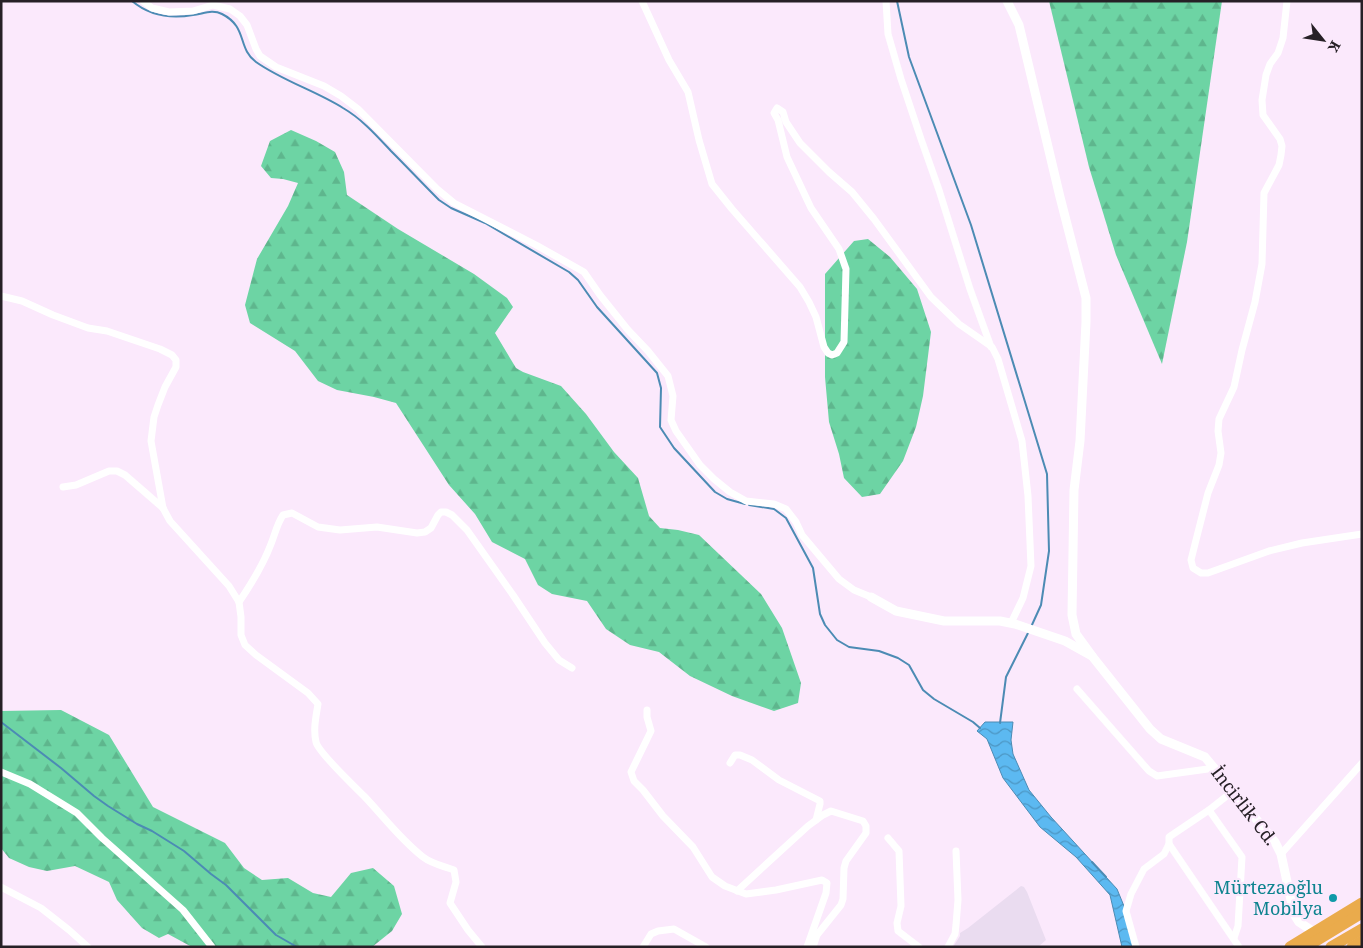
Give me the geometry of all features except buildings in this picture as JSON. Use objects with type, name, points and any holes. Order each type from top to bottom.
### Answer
[{"type":"highway","points":[[1290,947],[1362,903]]},
{"type":"highway","points":[[1306,947],[1362,913]]},
{"type":"highway","points":[[1332,947],[1362,929]]},
{"type":"highway","points":[[1352,947],[1362,941]]},
{"type":"street","points":[[144,1],[152,8],[169,12],[192,11],[213,5],[230,8],[240,16],[247,26],[260,56],[276,67],[324,86],[341,96],[358,109],[437,190],[454,203],[584,272],[628,330],[668,376],[673,396],[671,420],[676,431],[700,465],[730,492],[746,501],[774,504],[786,509],[796,522],[802,535],[839,579],[854,590],[871,597]]},
{"type":"street","points":[[642,1],[669,60],[688,92],[698,140],[712,184],[800,287],[816,317],[824,347],[828,353],[832,355],[837,353],[844,342],[846,269],[839,249],[811,208],[787,157],[778,120],[774,113],[777,108],[783,112],[786,122],[800,142],[829,172],[852,192],[942,310],[992,348]]},
{"type":"street","points":[[886,1],[888,34],[901,78],[970,289],[998,359],[1022,441],[1028,496],[1031,566],[1023,598],[1013,623]]},
{"type":"street","points":[[1007,1],[1019,25],[1086,298],[1080,441],[1074,490],[1072,615],[1076,634],[1092,656]]},
{"type":"street","points":[[1287,1],[1283,38],[1278,53],[1270,64],[1266,75],[1262,100],[1263,115],[1280,139],[1282,146],[1281,155],[1279,165],[1264,193],[1262,264],[1255,302],[1234,387],[1219,419],[1218,431],[1222,453],[1208,493],[1191,560],[1192,568],[1208,573],[1269,551],[1302,542],[1362,534]]},
{"type":"street","points":[[1,296],[22,301],[88,328],[107,331],[172,354],[176,360],[176,367],[164,387],[154,418],[151,441],[163,508],[170,521],[229,586],[239,602],[241,635],[246,645],[256,655],[308,693],[318,704],[314,724],[316,744],[392,829],[432,863],[454,870],[456,882],[450,903],[482,947]]},
{"type":"street","points":[[64,487],[76,485],[109,471],[117,471],[125,475],[163,508]]},
{"type":"street","points":[[239,602],[261,567],[278,522],[283,515],[292,513],[318,527],[340,530],[377,527],[417,533],[431,528],[438,515],[446,512],[457,520],[476,542],[545,643],[559,660],[572,668]]},
{"type":"street","name":"İncirlik Cd.","points":[[871,597],[896,611],[944,621],[1000,621],[1013,623],[1065,641],[1092,656],[1150,729],[1162,739],[1205,758],[1215,768],[1274,842],[1281,854],[1294,914],[1299,922],[1314,932]]},
{"type":"street","points":[[1077,689],[1149,771],[1157,776],[1215,768]]},
{"type":"street","points":[[647,710],[651,731],[631,772],[634,781],[663,816],[693,847],[712,877],[725,886],[746,894],[776,890],[814,881],[825,881],[827,883],[826,893],[807,947]]},
{"type":"street","points":[[730,763],[735,755],[752,760],[779,780],[820,801],[816,820]]},
{"type":"street","points":[[1281,854],[1362,763]]},
{"type":"street","points":[[1,772],[30,784],[77,813],[102,838],[183,910],[212,947]]},
{"type":"street","points":[[1233,791],[1169,837],[1170,844],[1239,947]]},
{"type":"street","points":[[1209,810],[1242,857],[1238,926],[1234,938]]},
{"type":"street","points":[[737,891],[823,815],[831,812],[863,821],[866,826],[866,833],[846,861],[844,868],[843,899],[841,905],[817,935],[813,947]]},
{"type":"street","points":[[888,838],[899,851],[901,906],[897,923],[898,931],[919,947]]},
{"type":"street","points":[[1136,947],[1126,911],[1131,894],[1144,869],[1164,854],[1170,844]]},
{"type":"street","points":[[948,947],[955,934],[956,925],[958,900],[956,852]]},
{"type":"street","points":[[1,887],[41,908],[70,930],[88,947]]},
{"type":"street","points":[[642,947],[650,934],[674,929],[706,947]]},
{"type":"shaded area","points":[[1021,886],[1027,892],[1046,940],[1038,947],[953,947],[960,933]]},
{"type":"green space","points":[[1049,1],[1222,1],[1187,242],[1162,364],[1116,255],[1089,167]]},
{"type":"green space","points":[[291,130],[335,152],[344,172],[347,195],[398,229],[474,274],[507,298],[513,307],[495,333],[516,368],[561,386],[586,414],[614,452],[638,478],[649,516],[660,528],[699,535],[761,594],[782,628],[801,683],[798,703],[774,711],[732,696],[690,676],[659,652],[630,645],[606,629],[587,601],[552,594],[538,585],[525,559],[492,542],[475,514],[449,485],[396,403],[337,390],[318,381],[295,351],[250,323],[245,305],[257,259],[288,206],[298,183],[271,178],[261,166],[270,141]]},
{"type":"green space","points":[[868,239],[890,257],[917,289],[931,332],[923,396],[916,427],[903,461],[880,494],[862,497],[844,478],[829,422],[825,377],[825,274],[854,241]]},
{"type":"green space","points":[[61,710],[109,735],[153,807],[225,843],[244,868],[262,880],[288,878],[313,893],[331,897],[351,873],[373,868],[394,886],[402,914],[392,931],[372,947],[192,947],[168,934],[159,938],[142,928],[117,900],[109,882],[75,866],[47,871],[29,867],[9,858],[1,848],[1,711]]},
{"type":"water","points":[[985,722],[1013,722],[1011,740],[1013,754],[1029,790],[1117,889],[1126,911],[1136,947],[1122,947],[1110,895],[1076,857],[1040,827],[1003,778],[987,739],[977,731]]},
{"type":"waterway","points":[[132,1],[146,10],[161,15],[177,17],[211,12],[222,14],[236,25],[246,50],[256,62],[277,75],[333,102],[357,117],[439,200],[451,208],[485,223],[569,272],[578,280],[597,307],[657,373],[661,388],[660,427],[674,448],[715,492],[727,499],[745,504]]},
{"type":"waterway","points":[[897,1],[909,57],[971,225],[1047,474],[1049,551],[1041,605],[1031,627]]},
{"type":"waterway","points":[[749,505],[774,509],[786,518],[813,568],[820,614],[825,625],[837,640],[849,647],[879,651],[898,658],[909,665],[923,690],[980,728]]},
{"type":"waterway","points":[[1000,723],[1006,677],[1029,631]]},
{"type":"waterway","points":[[1,722],[108,806],[184,851],[226,885],[276,935],[297,947]]},
{"type":"waterway","points":[[1092,862],[1106,877]]},
{"type":"place","name":"Mürtezaoğlu Mobilya","points":[[1333,898]]}]
